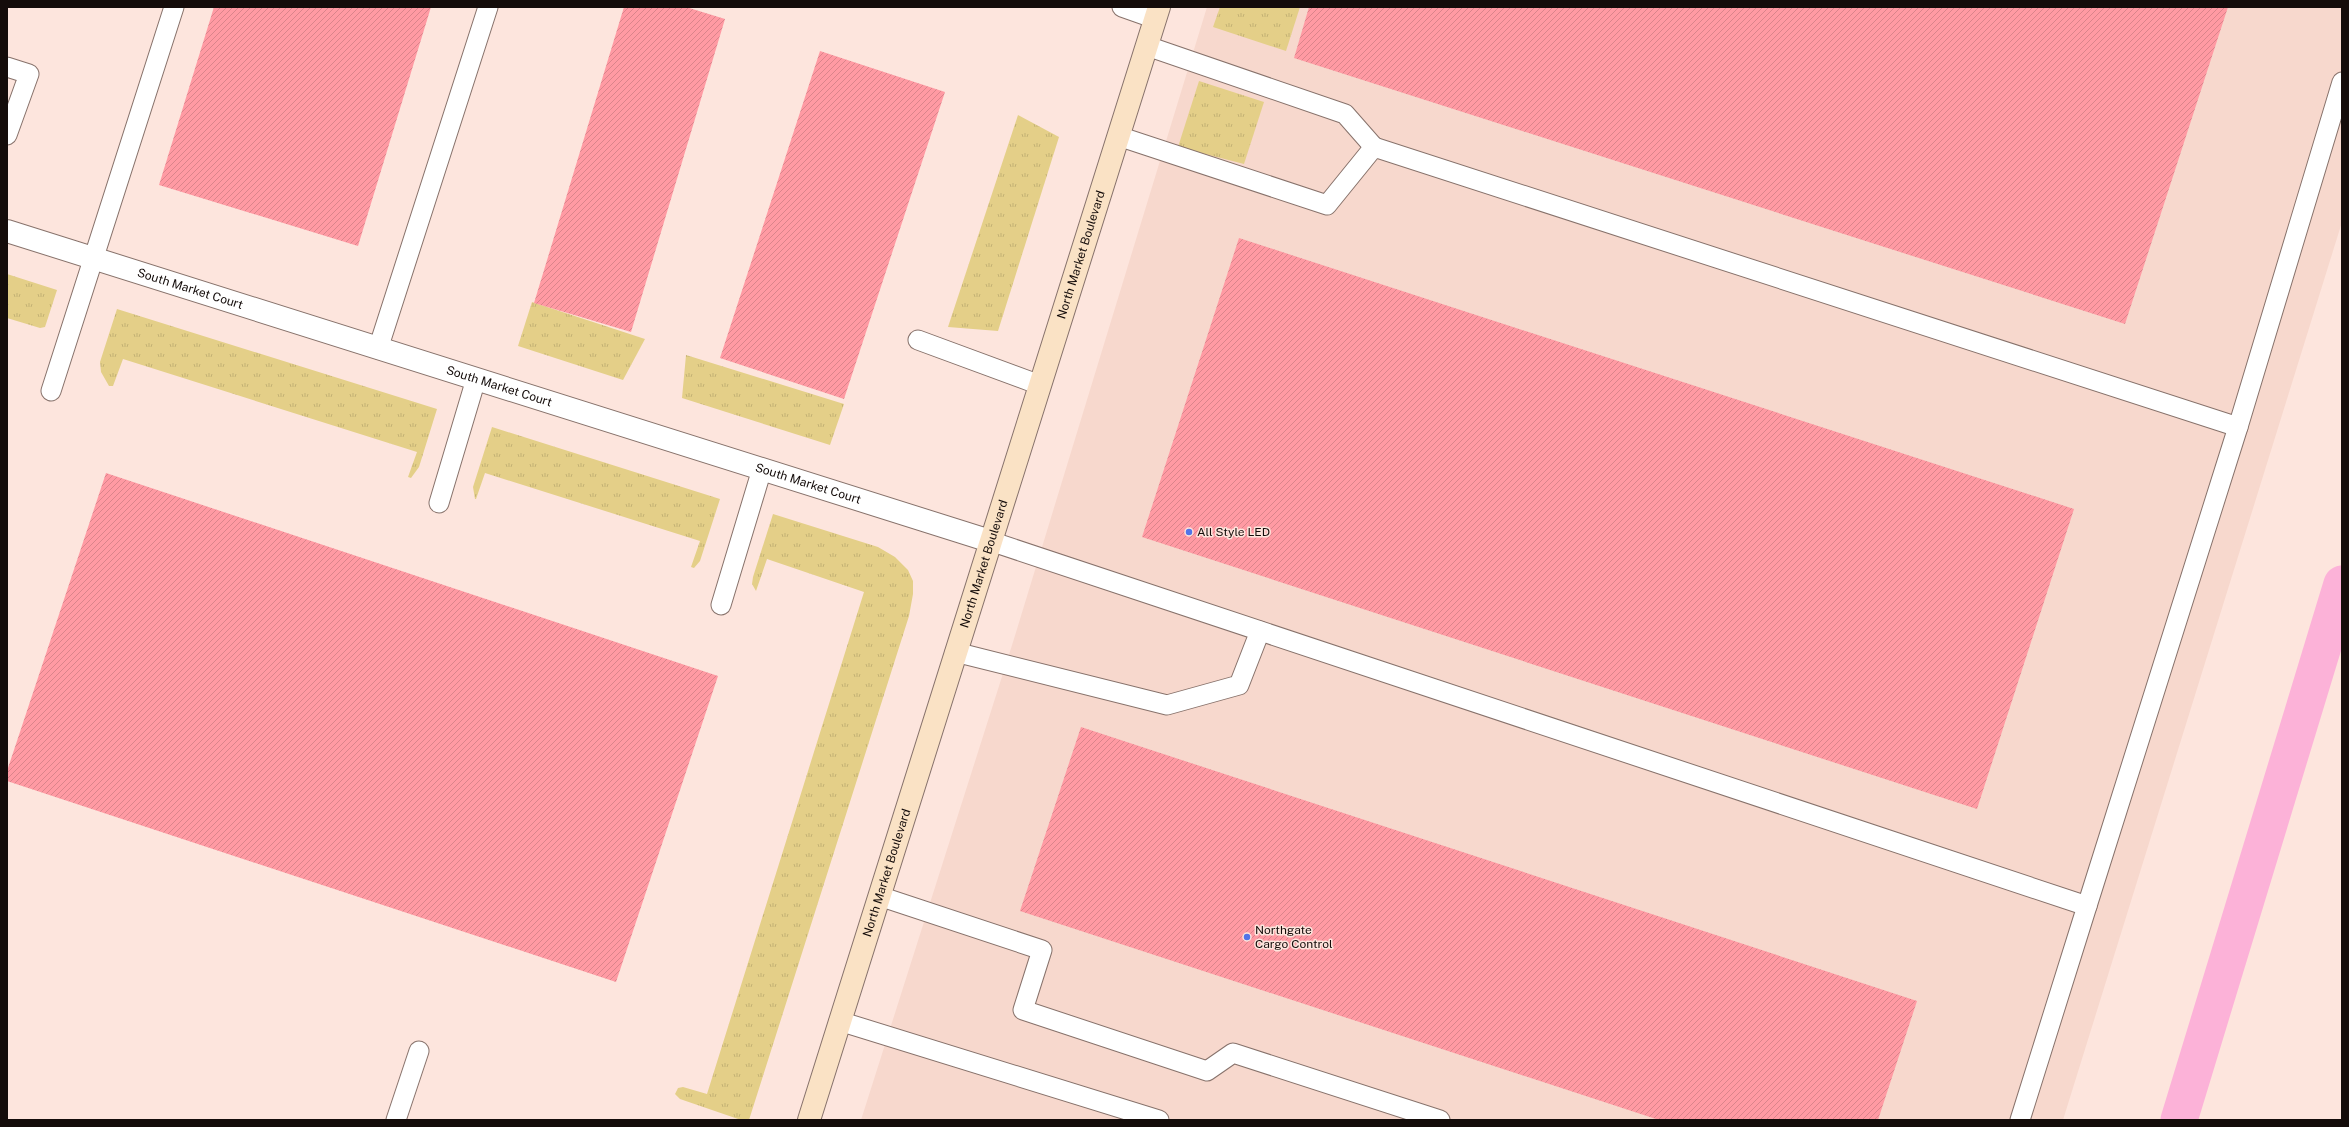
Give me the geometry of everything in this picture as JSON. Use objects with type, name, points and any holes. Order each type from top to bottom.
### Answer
[{"type":"main road","name":"North Market Boulevard","points":[[809,1120],[990,541],[1158,13]]},
{"type":"street","name":"South Market Court","points":[[7,231],[990,541]]},
{"type":"lane","points":[[51,391],[92,258],[174,7]]},
{"type":"lane","points":[[378,348],[488,7]]},
{"type":"lane","points":[[1122,7],[1158,13]]},
{"type":"lane","points":[[1147,46],[1344,114],[1374,147],[2238,427]]},
{"type":"lane","points":[[7,67],[29,74],[7,136]]},
{"type":"lane","points":[[2020,1120],[2238,427],[2342,82]]},
{"type":"lane","points":[[1118,136],[1327,205],[1374,147]]},
{"type":"lane","points":[[918,340],[1040,385]]},
{"type":"lane","points":[[439,503],[476,379]]},
{"type":"lane","points":[[721,605],[762,469]]},
{"type":"lane","points":[[990,541],[2087,906]]},
{"type":"lane","points":[[956,652],[1167,705],[1239,685],[1260,631]]},
{"type":"lane","points":[[879,896],[1042,950],[1023,1010],[1207,1071],[1233,1053],[1440,1120]]},
{"type":"lane","points":[[839,1021],[1159,1120]]},
{"type":"lane","points":[[396,1120],[419,1051]]},
{"type":"shaded area","points":[[1207,7],[2342,7],[2342,222],[2063,1120],[861,1120],[1013,642]]},
{"type":"green space","points":[[1220,7],[1300,7],[1286,51],[1213,27]]},
{"type":"green space","points":[[1199,81],[1264,102],[1244,164],[1178,147]]},
{"type":"green space","points":[[1018,115],[1059,137],[998,331],[948,327]]},
{"type":"green space","points":[[7,274],[57,290],[45,327],[40,328],[7,318]]},
{"type":"green space","points":[[532,302],[645,339],[623,380],[518,346]]},
{"type":"green space","points":[[117,309],[437,409],[419,467],[411,478],[408,477],[417,452],[123,359],[113,386],[109,386],[101,372],[100,362]]},
{"type":"green space","points":[[686,355],[844,404],[830,445],[682,398]]},
{"type":"green space","points":[[492,427],[720,499],[700,561],[694,568],[691,567],[700,541],[485,473],[475,499],[473,487]]},
{"type":"green space","points":[[773,514],[878,547],[895,557],[908,570],[913,581],[913,594],[909,616],[749,1120],[741,1120],[680,1099],[675,1094],[678,1088],[683,1087],[707,1094],[864,592],[767,559],[756,591],[752,584],[753,577]]},
{"type":"building","points":[[214,7],[431,7],[358,246],[159,185]]},
{"type":"building","points":[[624,7],[686,7],[725,19],[631,332],[534,303]]},
{"type":"building","points":[[1309,7],[2228,7],[2125,324],[1294,58]]},
{"type":"building","points":[[820,51],[945,92],[844,399],[720,358]]},
{"type":"building","points":[[1239,238],[2074,509],[1977,809],[1142,537]]},
{"type":"building","points":[[106,473],[718,676],[616,982],[7,781],[7,771]]},
{"type":"building","points":[[1081,727],[1917,1001],[1878,1120],[1659,1120],[1020,911]]},
{"type":"waterway","points":[[2179,1120],[2342,584]]},
{"type":"place","name":"All Style LED","points":[[1189,532]]},
{"type":"place","name":"Northgate Cargo Control","points":[[1247,937]]}]
